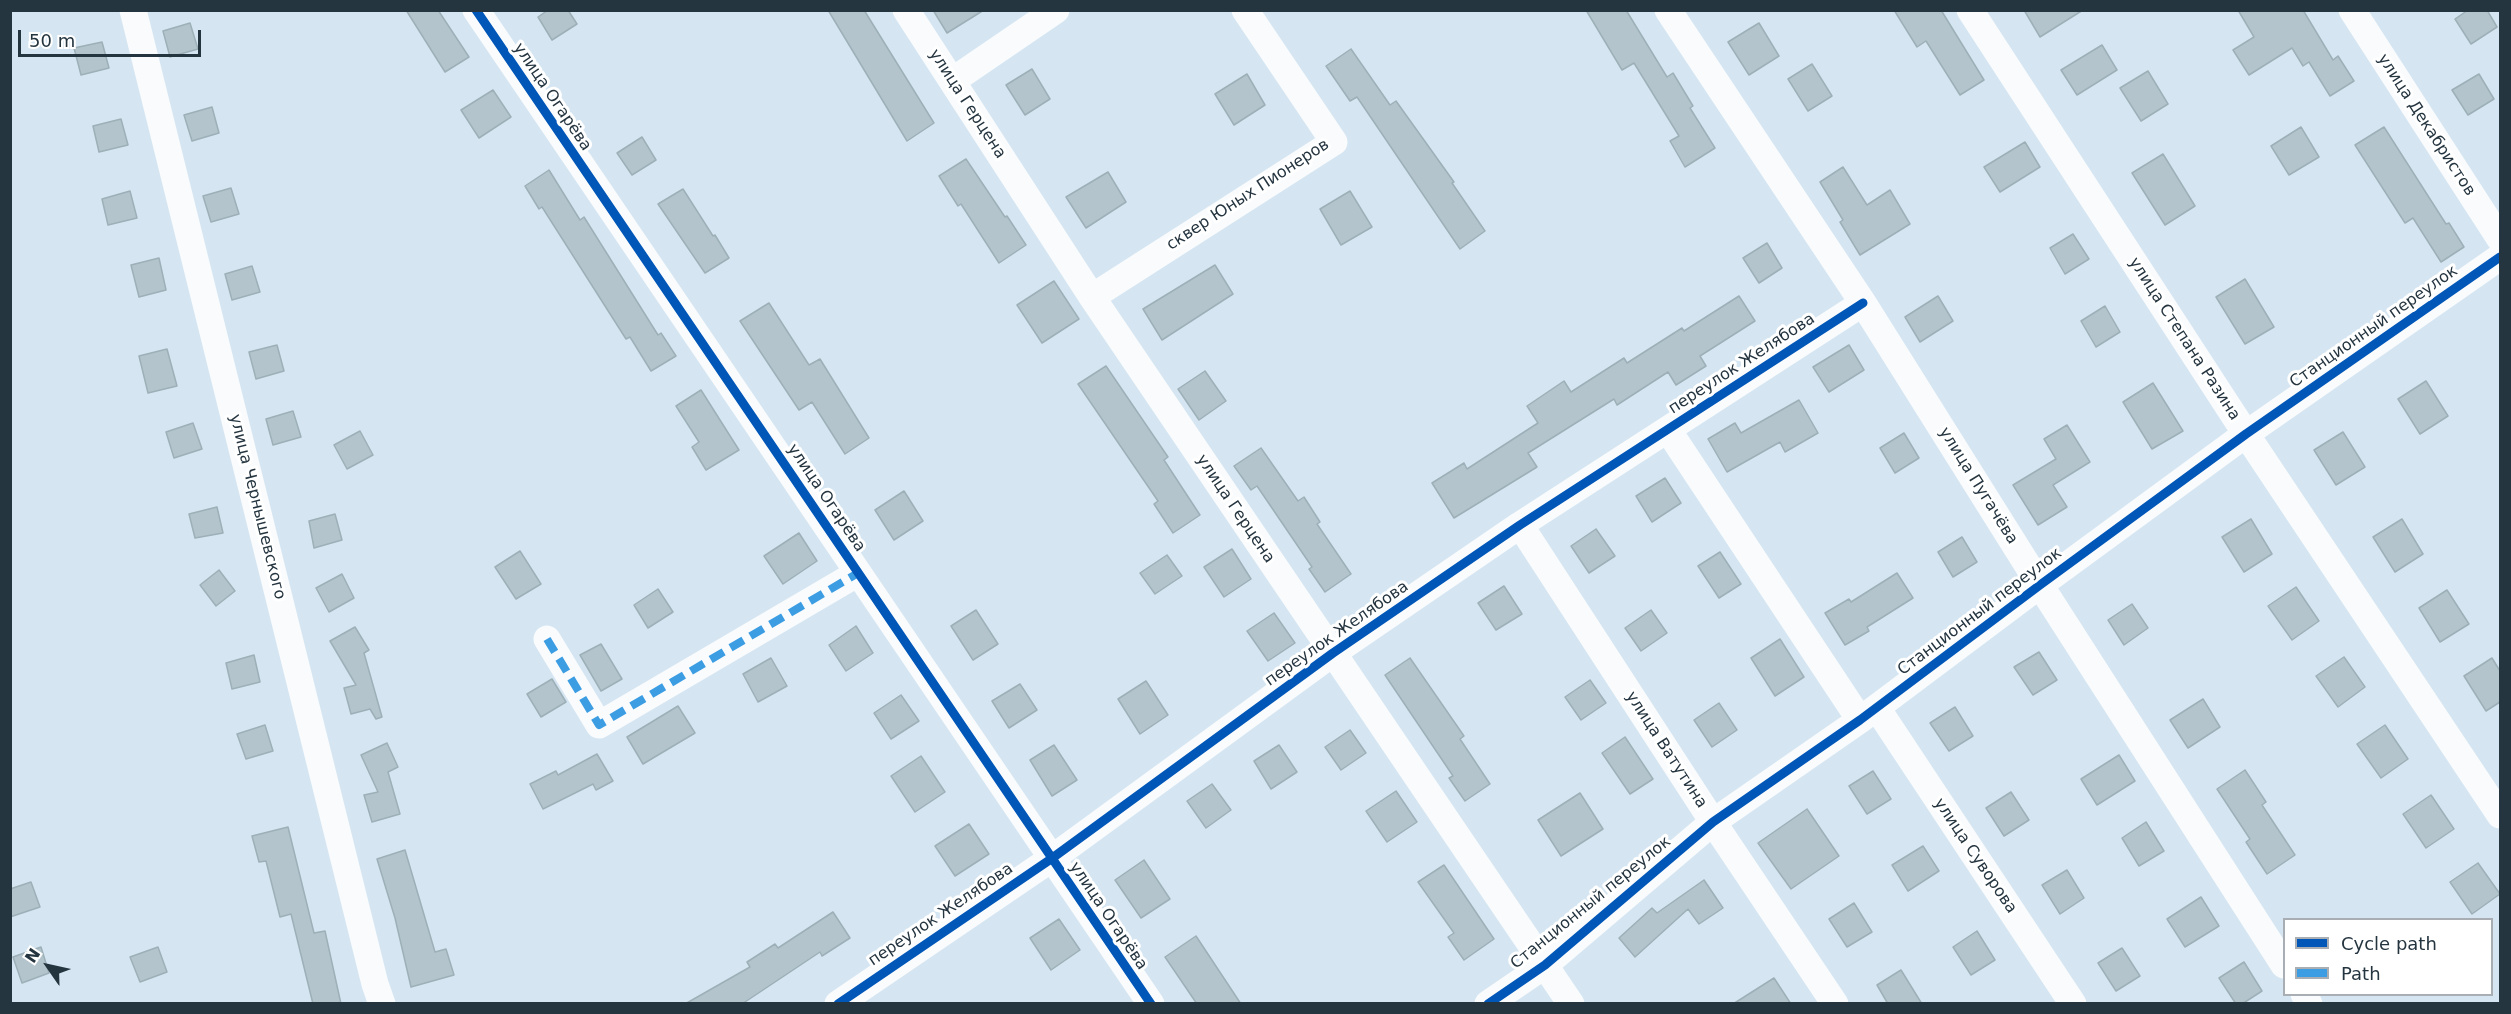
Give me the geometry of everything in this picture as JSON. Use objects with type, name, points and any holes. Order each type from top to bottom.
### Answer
[{"type":"street","name":"улица Чернышевского","points":[[133,10],[375,984],[382,1004]]},
{"type":"street","name":"улица Огарёва","points":[[476,10],[1150,1004]]},
{"type":"street","name":"улица Герцена","points":[[906,10],[1092,297],[1571,1004]]},
{"type":"street","points":[[952,81],[1056,10]]},
{"type":"street","name":"сквер Юных Пионеров","points":[[1092,297],[1335,142],[1245,10]]},
{"type":"street","name":"улица Пугачёва","points":[[1668,10],[1863,303],[2040,585],[2283,963]]},
{"type":"street","name":"улица Степана Разина","points":[[1970,10],[2246,435],[2500,815]]},
{"type":"street","name":"улица Декабристов","points":[[2352,10],[2500,239]]},
{"type":"street","name":"Станционный переулок","points":[[1488,1004],[1545,965],[1713,822],[1869,714],[2040,585],[2246,435],[2500,257]]},
{"type":"street","name":"переулок Желябова","points":[[854,999],[1051,859],[1333,653],[1520,525],[1863,303]]},
{"type":"street","name":"улица Суворова","points":[[1668,430],[2073,1004]]},
{"type":"street","name":"улица Ватутина","points":[[1520,525],[1713,822],[1835,1004]]},
{"type":"street","points":[[547,639],[599,725],[858,573]]},
{"type":"building","points":[[406,10],[438,10],[469,57],[445,72]]},
{"type":"building","points":[[548,10],[568,10],[577,24],[552,40],[538,17]]},
{"type":"building","points":[[828,10],[864,10],[934,123],[907,141]]},
{"type":"building","points":[[933,10],[984,10],[947,33]]},
{"type":"building","points":[[1586,10],[1626,10],[1667,77],[1673,73],[1693,106],[1690,108],[1715,148],[1685,167],[1670,141],[1679,136],[1634,63],[1622,70]]},
{"type":"building","points":[[1894,10],[1941,10],[1984,80],[1960,95],[1926,41],[1917,47]]},
{"type":"building","points":[[2024,10],[2083,10],[2040,37]]},
{"type":"building","points":[[2238,10],[2303,10],[2333,60],[2338,56],[2354,81],[2330,96],[2309,62],[2303,66],[2292,48],[2249,75],[2233,50],[2254,37]]},
{"type":"building","points":[[2468,10],[2487,10],[2497,27],[2471,44],[2455,19]]},
{"type":"building","points":[[190,23],[198,49],[170,57],[163,31]]},
{"type":"building","points":[[1759,23],[1779,56],[1749,75],[1728,42]]},
{"type":"building","points":[[102,42],[109,68],[81,75],[74,48]]},
{"type":"building","points":[[2102,45],[2117,70],[2077,95],[2061,70]]},
{"type":"building","points":[[1351,49],[1390,105],[1396,101],[1454,182],[1452,183],[1485,231],[1460,249],[1357,97],[1350,101],[1326,66]]},
{"type":"building","points":[[1812,64],[1832,96],[1808,111],[1788,79]]},
{"type":"building","points":[[1032,69],[1050,99],[1025,115],[1006,85]]},
{"type":"building","points":[[2148,71],[2168,104],[2141,121],[2120,88]]},
{"type":"building","points":[[1247,74],[1265,105],[1234,125],[1215,94]]},
{"type":"building","points":[[2479,74],[2494,99],[2468,115],[2452,90]]},
{"type":"building","points":[[493,90],[511,117],[479,138],[461,110]]},
{"type":"building","points":[[212,107],[219,133],[192,141],[184,115]]},
{"type":"building","points":[[121,119],[128,145],[99,152],[93,126]]},
{"type":"building","points":[[2301,127],[2319,157],[2289,175],[2271,146]]},
{"type":"building","points":[[2384,127],[2446,224],[2449,223],[2464,247],[2441,262],[2413,218],[2405,223],[2355,145]]},
{"type":"building","points":[[642,137],[656,160],[632,175],[617,153]]},
{"type":"building","points":[[2025,142],[2040,167],[2000,192],[1984,167]]},
{"type":"building","points":[[2163,154],[2195,206],[2165,225],[2132,173]]},
{"type":"building","points":[[966,159],[1026,245],[999,263],[961,204],[958,206],[939,176]]},
{"type":"building","points":[[1843,167],[1867,205],[1890,190],[1910,224],[1860,255],[1840,222],[1843,220],[1820,182]]},
{"type":"building","points":[[549,170],[580,220],[584,217],[658,335],[661,333],[676,356],[651,371],[630,337],[626,339],[542,207],[539,209],[525,186]]},
{"type":"building","points":[[1108,172],[1126,202],[1086,228],[1066,197]]},
{"type":"building","points":[[231,188],[239,214],[211,222],[203,196]]},
{"type":"building","points":[[683,189],[729,258],[705,273],[658,204]]},
{"type":"building","points":[[130,191],[137,218],[108,225],[102,199]]},
{"type":"building","points":[[1350,191],[1372,227],[1341,245],[1320,209]]},
{"type":"building","points":[[2073,234],[2089,259],[2065,274],[2050,248]]},
{"type":"building","points":[[1767,243],[1782,268],[1759,283],[1743,258]]},
{"type":"building","points":[[159,258],[166,290],[139,297],[131,265]]},
{"type":"building","points":[[1215,265],[1233,294],[1162,340],[1143,309]]},
{"type":"building","points":[[252,266],[260,292],[232,300],[225,274]]},
{"type":"building","points":[[2245,279],[2274,327],[2245,344],[2216,297]]},
{"type":"building","points":[[1054,281],[1079,319],[1042,343],[1017,305]]},
{"type":"building","points":[[1739,296],[1755,321],[1700,356],[1706,366],[1676,385],[1668,372],[1617,405],[1614,399],[1528,453],[1537,467],[1454,518],[1432,483],[1464,463],[1467,469],[1538,423],[1527,406],[1564,381],[1571,392],[1624,358],[1627,363],[1682,328],[1684,331]]},
{"type":"building","points":[[1938,296],[1953,321],[1920,342],[1905,317]]},
{"type":"building","points":[[769,303],[809,365],[820,359],[869,438],[845,454],[812,402],[799,410],[740,321]]},
{"type":"building","points":[[2105,306],[2120,332],[2096,347],[2081,321]]},
{"type":"building","points":[[277,345],[284,371],[256,379],[249,352]]},
{"type":"building","points":[[1849,345],[1864,370],[1829,392],[1813,367]]},
{"type":"building","points":[[167,349],[177,386],[148,393],[139,356]]},
{"type":"building","points":[[1106,366],[1168,457],[1164,460],[1200,515],[1173,533],[1154,504],[1158,501],[1078,384]]},
{"type":"building","points":[[1205,371],[1226,401],[1199,420],[1178,389]]},
{"type":"building","points":[[2426,381],[2448,416],[2420,434],[2398,399]]},
{"type":"building","points":[[2153,383],[2183,431],[2152,449],[2123,402]]},
{"type":"building","points":[[701,390],[739,450],[706,470],[692,447],[699,442],[676,406]]},
{"type":"building","points":[[1799,400],[1818,433],[1785,452],[1780,442],[1727,472],[1708,439],[1735,423],[1741,433]]},
{"type":"building","points":[[293,411],[301,437],[273,445],[266,419]]},
{"type":"building","points":[[193,423],[202,449],[174,458],[166,432]]},
{"type":"building","points":[[2067,425],[2090,462],[2053,485],[2067,507],[2038,525],[2013,485],[2056,459],[2044,439]]},
{"type":"building","points":[[360,431],[373,455],[347,469],[334,445]]},
{"type":"building","points":[[2343,432],[2365,467],[2336,485],[2314,450]]},
{"type":"building","points":[[1904,433],[1919,458],[1895,473],[1880,448]]},
{"type":"building","points":[[1261,448],[1298,501],[1304,497],[1320,522],[1317,524],[1351,574],[1325,592],[1309,569],[1312,567],[1257,486],[1251,490],[1234,466]]},
{"type":"building","points":[[1665,478],[1681,503],[1652,522],[1636,496]]},
{"type":"building","points":[[904,491],[923,521],[894,540],[875,510]]},
{"type":"building","points":[[217,507],[223,533],[195,538],[189,514]]},
{"type":"building","points":[[335,514],[342,540],[314,548],[309,521]]},
{"type":"building","points":[[2251,519],[2272,554],[2244,572],[2222,537]]},
{"type":"building","points":[[2402,519],[2423,554],[2395,572],[2373,537]]},
{"type":"building","points":[[1596,529],[1615,556],[1589,573],[1571,546]]},
{"type":"building","points":[[799,533],[817,561],[783,584],[764,556]]},
{"type":"building","points":[[1962,537],[1977,562],[1953,577],[1938,552]]},
{"type":"building","points":[[1232,549],[1251,579],[1224,597],[1204,567]]},
{"type":"building","points":[[520,551],[541,584],[516,599],[495,567]]},
{"type":"building","points":[[1720,552],[1741,584],[1719,598],[1698,566]]},
{"type":"building","points":[[1167,555],[1182,576],[1155,594],[1140,573]]},
{"type":"building","points":[[219,570],[235,591],[216,606],[200,585]]},
{"type":"building","points":[[1897,573],[1913,598],[1867,627],[1869,631],[1845,645],[1825,613],[1849,599],[1851,602]]},
{"type":"building","points":[[342,574],[354,598],[329,612],[316,588]]},
{"type":"building","points":[[1504,586],[1522,614],[1496,630],[1478,603]]},
{"type":"building","points":[[2296,587],[2319,621],[2292,640],[2268,606]]},
{"type":"building","points":[[658,589],[673,612],[648,628],[634,605]]},
{"type":"building","points":[[2447,590],[2469,624],[2440,642],[2419,608]]},
{"type":"building","points":[[2132,604],[2148,628],[2124,645],[2108,620]]},
{"type":"building","points":[[976,610],[998,644],[973,660],[951,626]]},
{"type":"building","points":[[1651,610],[1667,633],[1641,651],[1625,628]]},
{"type":"building","points":[[1274,613],[1295,643],[1268,661],[1247,631]]},
{"type":"building","points":[[856,626],[873,653],[846,671],[829,645]]},
{"type":"building","points":[[355,627],[369,650],[364,653],[382,717],[376,719],[370,709],[351,714],[344,688],[356,685],[330,641]]},
{"type":"building","points":[[1780,639],[1804,677],[1775,696],[1751,658]]},
{"type":"building","points":[[601,644],[622,679],[601,691],[580,655]]},
{"type":"building","points":[[2039,652],[2057,680],[2033,695],[2014,667]]},
{"type":"building","points":[[254,655],[260,682],[232,689],[226,663]]},
{"type":"building","points":[[2344,657],[2365,687],[2338,707],[2316,676]]},
{"type":"building","points":[[771,658],[787,686],[758,702],[743,674]]},
{"type":"building","points":[[1410,658],[1464,736],[1460,739],[1490,784],[1465,801],[1449,778],[1453,776],[1385,675]]},
{"type":"building","points":[[2492,658],[2500,671],[2500,702],[2486,711],[2464,676]]},
{"type":"building","points":[[552,679],[566,702],[541,717],[527,694]]},
{"type":"building","points":[[1590,680],[1606,703],[1581,720],[1565,697]]},
{"type":"building","points":[[1146,681],[1168,715],[1140,734],[1118,699]]},
{"type":"building","points":[[1020,684],[1037,710],[1009,728],[992,701]]},
{"type":"building","points":[[901,695],[919,721],[891,739],[874,713]]},
{"type":"building","points":[[2203,699],[2220,727],[2188,748],[2170,720]]},
{"type":"building","points":[[1719,703],[1737,730],[1712,747],[1694,720]]},
{"type":"building","points":[[678,706],[695,733],[643,764],[627,737]]},
{"type":"building","points":[[1955,707],[1973,736],[1949,751],[1930,723]]},
{"type":"building","points":[[265,725],[273,751],[246,759],[237,734]]},
{"type":"building","points":[[2385,725],[2408,759],[2381,778],[2357,744]]},
{"type":"building","points":[[1350,730],[1366,753],[1341,770],[1325,747]]},
{"type":"building","points":[[1625,737],[1653,779],[1630,794],[1602,753]]},
{"type":"building","points":[[387,743],[398,767],[388,772],[400,814],[372,822],[364,795],[378,792],[361,755]]},
{"type":"building","points":[[1054,745],[1077,780],[1052,796],[1030,760]]},
{"type":"building","points":[[1279,745],[1297,772],[1271,789],[1254,761]]},
{"type":"building","points":[[597,754],[613,781],[596,790],[593,784],[543,809],[530,784],[556,771],[558,775]]},
{"type":"building","points":[[2119,755],[2135,781],[2097,805],[2081,779]]},
{"type":"building","points":[[921,756],[945,792],[915,812],[891,776]]},
{"type":"building","points":[[2245,770],[2266,802],[2262,805],[2295,855],[2267,874],[2246,842],[2250,839],[2217,789]]},
{"type":"building","points":[[1873,771],[1891,799],[1867,814],[1849,786]]},
{"type":"building","points":[[1212,784],[1231,810],[1206,828],[1187,801]]},
{"type":"building","points":[[1396,791],[1417,822],[1387,842],[1366,811]]},
{"type":"building","points":[[2011,792],[2029,820],[2004,836],[1986,808]]},
{"type":"building","points":[[1580,793],[1603,829],[1561,856],[1538,820]]},
{"type":"building","points":[[2431,795],[2454,829],[2426,848],[2403,814]]},
{"type":"building","points":[[1807,809],[1839,856],[1791,889],[1758,843]]},
{"type":"building","points":[[2146,822],[2164,851],[2139,866],[2122,838]]},
{"type":"building","points":[[969,824],[989,854],[955,876],[935,846]]},
{"type":"building","points":[[288,827],[314,933],[325,931],[341,1004],[313,1004],[291,914],[280,917],[266,861],[259,862],[252,836]]},
{"type":"building","points":[[1923,846],[1939,871],[1908,891],[1892,865]]},
{"type":"building","points":[[405,850],[435,952],[446,949],[454,975],[411,987],[395,918],[377,859]]},
{"type":"building","points":[[1144,860],[1170,899],[1141,918],[1115,880]]},
{"type":"building","points":[[2478,863],[2500,894],[2472,914],[2450,882]]},
{"type":"building","points":[[1444,865],[1494,939],[1464,960],[1448,937],[1454,933],[1418,882]]},
{"type":"building","points":[[2067,870],[2084,898],[2060,914],[2042,885]]},
{"type":"building","points":[[1704,880],[1723,908],[1699,924],[1688,909],[1635,957],[1619,938],[1652,908],[1657,913]]},
{"type":"building","points":[[31,882],[40,907],[10,917],[10,889]]},
{"type":"building","points":[[2201,897],[2219,926],[2185,947],[2167,919]]},
{"type":"building","points":[[1854,903],[1872,932],[1847,947],[1829,919]]},
{"type":"building","points":[[833,912],[850,938],[822,956],[820,952],[742,1004],[685,1004],[750,967],[747,962],[775,944],[778,948]]},
{"type":"building","points":[[1059,919],[1080,950],[1051,970],[1030,938]]},
{"type":"building","points":[[1977,931],[1995,960],[1971,975],[1953,947]]},
{"type":"building","points":[[1196,936],[1241,1004],[1197,1004],[1165,957]]},
{"type":"building","points":[[41,947],[49,973],[22,983],[13,957]]},
{"type":"building","points":[[158,947],[167,972],[140,982],[130,957]]},
{"type":"building","points":[[2122,948],[2140,976],[2116,991],[2098,963]]},
{"type":"building","points":[[2244,962],[2262,991],[2242,1004],[2236,1004],[2219,978]]},
{"type":"building","points":[[1901,970],[1922,1004],[1888,1004],[1877,985]]},
{"type":"building","points":[[1774,978],[1791,1004],[1733,1004]]},
{"type":"marked path","points":[[547,639],[599,725],[858,573]]},
{"type":"cycle path","points":[[476,10],[1151,1004]]},
{"type":"cycle path","points":[[1488,1004],[1545,965],[1713,822],[1860,720],[2246,434],[2500,257]]},
{"type":"cycle path","points":[[838,1004],[1051,859],[1333,653],[1520,525],[1863,303]]}]
